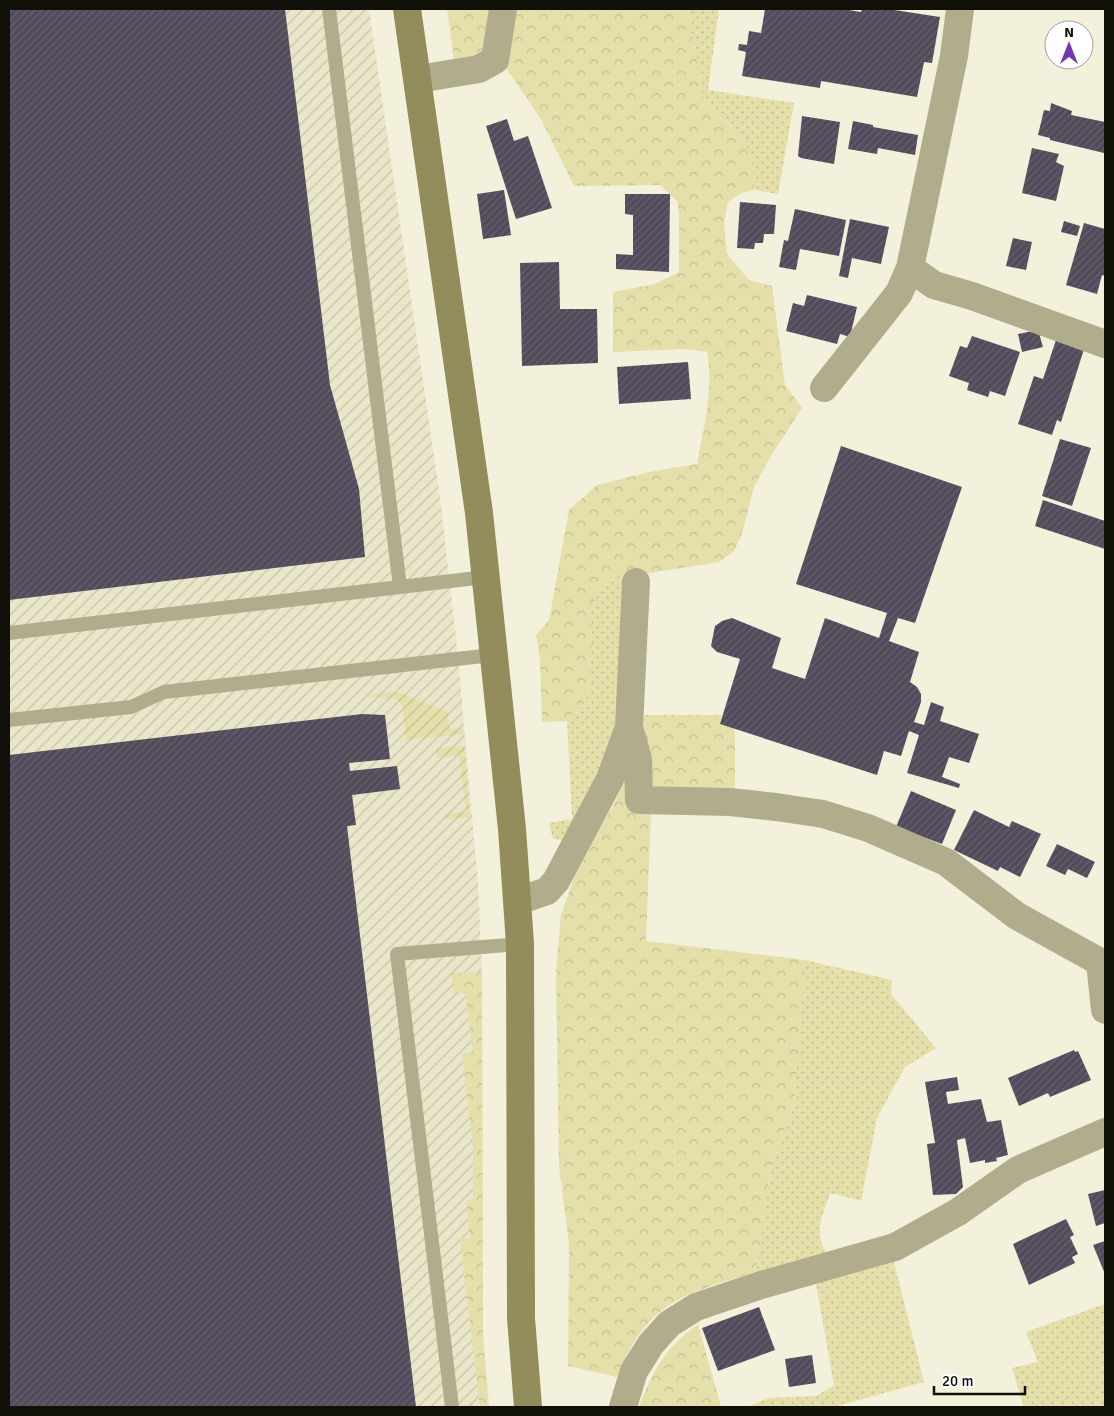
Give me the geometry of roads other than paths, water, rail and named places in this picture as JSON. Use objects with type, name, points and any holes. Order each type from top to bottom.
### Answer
[{"type":"street","points":[[407,9],[462,384],[510,806],[520,944],[521,1318],[528,1407]]},
{"type":"street","points":[[418,79],[479,69],[495,60],[503,9]]},
{"type":"street","points":[[824,388],[898,293],[910,268],[954,56],[960,9]]},
{"type":"street","points":[[910,268],[934,285],[1105,344]]},
{"type":"street","points":[[518,901],[547,891],[556,881],[610,779],[629,727],[636,582]]},
{"type":"street","points":[[629,727],[638,759],[639,800],[730,802],[823,814],[868,828],[946,862],[1017,916],[1100,962],[1105,1010]]},
{"type":"street","points":[[623,1407],[634,1371],[651,1344],[669,1324],[696,1307],[762,1285],[895,1247],[958,1212],[1018,1170],[1105,1132]]},
{"type":"lane","points":[[329,9],[400,587]]},
{"type":"lane","points":[[9,633],[485,577]]},
{"type":"lane","points":[[9,720],[131,707],[164,692],[492,655]]},
{"type":"lane","points":[[452,1407],[397,954],[520,944]]}]
